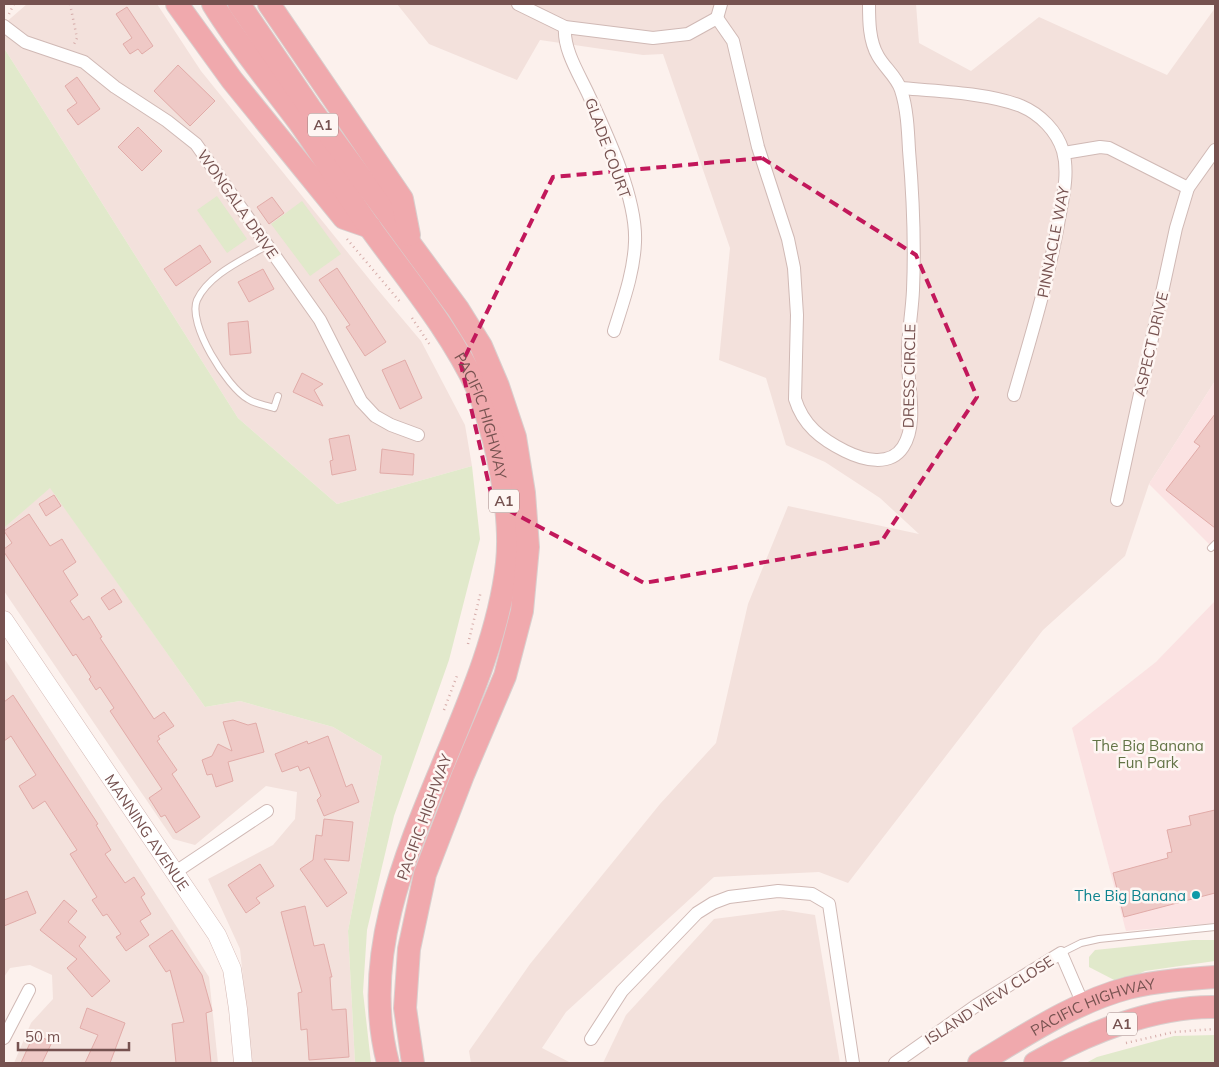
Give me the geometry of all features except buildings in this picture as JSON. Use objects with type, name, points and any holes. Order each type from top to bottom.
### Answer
[{"type":"highway","points":[[177,4],[232,80],[344,218],[370,227]]},
{"type":"highway","name":"PACIFIC HIGHWAY","points":[[213,4],[228,29],[300,125],[370,227],[434,314],[478,391],[494,442],[502,477],[507,560],[497,617],[477,681],[419,822],[397,890],[384,947],[379,989],[383,1044],[388,1063]]},
{"type":"highway","name":"PACIFIC HIGHWAY","points":[[239,4],[310,108],[411,243],[481,346],[498,386],[515,437],[524,493],[528,547],[522,611],[506,676],[463,775],[425,874],[409,949],[405,1008],[413,1063]]},
{"type":"highway","points":[[269,4],[402,199],[411,243]]},
{"type":"highway","name":"PACIFIC HIGHWAY","points":[[979,1063],[1083,1004],[1128,988],[1169,980],[1215,977]]},
{"type":"highway","points":[[1009,1063],[1060,1032],[1075,1019],[1083,1004],[1094,1011],[1108,1012],[1147,1006],[1191,1006]]},
{"type":"highway","name":"PACIFIC HIGHWAY","points":[[1035,1063],[1110,1027],[1191,1006],[1215,1007]]},
{"type":"street","points":[[518,4],[565,27],[653,38],[688,34],[717,18],[722,4]]},
{"type":"street","name":"DRESS CIRCLE","points":[[717,18],[733,41],[758,147],[790,249],[797,295],[795,399],[800,414],[821,438],[857,457],[869,460],[897,456],[904,446],[910,425],[908,361],[913,292],[914,240],[911,164],[901,88],[876,54],[869,23],[869,4]]},
{"type":"street","name":"WONGALA DRIVE","points":[[6,21],[25,42],[84,62],[114,87],[167,121],[196,144],[234,196],[266,246],[320,320],[361,401],[375,416],[391,425],[418,435]]},
{"type":"street","name":"GLADE COURT","points":[[565,27],[567,46],[615,159],[635,225],[635,243],[631,270],[614,331]]},
{"type":"street","name":"PINNACLE WAY","points":[[901,88],[968,95],[1021,106],[1040,118],[1056,134],[1064,153],[1065,184],[1056,234],[1041,302],[1014,395]]},
{"type":"street","points":[[1064,153],[1100,147],[1109,148],[1188,188]]},
{"type":"street","name":"ASPECT DRIVE","points":[[1117,500],[1176,228],[1188,188],[1215,150]]},
{"type":"street","name":"MANNING AVENUE","points":[[4,620],[217,935],[232,969],[243,1063]]},
{"type":"street","points":[[174,874],[267,812]]},
{"type":"street","points":[[591,1039],[622,991],[696,913],[728,897],[751,893],[794,892],[812,894],[829,904],[854,1063]]},
{"type":"street","name":"ISLAND VIEW CLOSE","points":[[895,1063],[976,1005],[1062,953],[1083,1004]]},
{"type":"street","points":[[4,1038],[29,990]]},
{"type":"lane","points":[[266,246],[210,281],[197,301],[195,317],[208,349],[225,377],[248,399],[274,408],[278,396]]},
{"type":"lane","points":[[1062,953],[1081,943],[1099,939],[1215,928]]},
{"type":"path","points":[[6,21],[14,4]]},
{"type":"path","points":[[69,56],[77,38],[70,4]]},
{"type":"path","points":[[342,233],[404,306]]},
{"type":"path","points":[[409,315],[432,348]]},
{"type":"path","points":[[467,646],[483,582]]},
{"type":"path","points":[[443,710],[461,665]]},
{"type":"path","points":[[1121,1044],[1174,1032],[1215,1029]]},
{"type":"highlighted area","points":[[762,158],[916,255],[977,397],[881,542],[644,583],[493,502],[461,365],[553,177]]},
{"type":"shaded area","points":[[27,4],[157,4],[201,71],[421,341],[465,425],[472,466],[337,504],[238,418],[4,48],[4,24]]},
{"type":"shaded area","points":[[397,4],[916,4],[919,43],[971,71],[1039,17],[1167,75],[1215,8],[1215,381],[1149,484],[1125,556],[1043,630],[848,883],[819,872],[714,877],[566,1012],[542,1048],[571,1063],[471,1063],[469,1051],[530,964],[660,804],[716,743],[748,604],[788,506],[919,534],[880,498],[825,462],[786,445],[766,378],[719,360],[730,248],[663,54],[643,55],[540,40],[517,80],[429,44]]},
{"type":"shaded area","points":[[1215,381],[1215,550],[1149,484]]},
{"type":"shaded area","points":[[50,487],[205,707],[240,701],[333,727],[382,756],[348,931],[355,1063],[252,1063],[240,949],[208,879],[273,845],[295,819],[297,792],[266,786],[195,845],[173,839],[4,591],[4,528]]},
{"type":"shaded area","name":"The Big Banana Fun Park","points":[[1215,601],[1215,923],[1126,931],[1072,728],[1156,662]]},
{"type":"shaded area","points":[[4,658],[209,977],[218,1063],[14,1063],[31,1023],[53,999],[52,975],[30,965],[10,968],[4,977]]},
{"type":"shaded area","points":[[783,910],[815,915],[840,1063],[603,1063],[626,1015],[714,919]]},
{"type":"green space","points":[[4,48],[238,418],[337,504],[472,466],[480,539],[449,660],[394,816],[367,930],[363,992],[371,1063],[355,1063],[348,931],[382,756],[333,727],[240,701],[205,707],[50,488],[4,528]]},
{"type":"green space","points":[[217,196],[247,239],[227,253],[197,210]]},
{"type":"green space","points":[[302,201],[341,254],[310,276],[271,224]]},
{"type":"green space","points":[[1193,940],[1215,940],[1215,961],[1145,971],[1120,983],[1089,967],[1089,957],[1095,950]]},
{"type":"green space","points":[[1215,1035],[1215,1063],[1086,1063],[1097,1057],[1174,1036]]},
{"type":"place","name":"The Big Banana","points":[[1196,895]]}]
